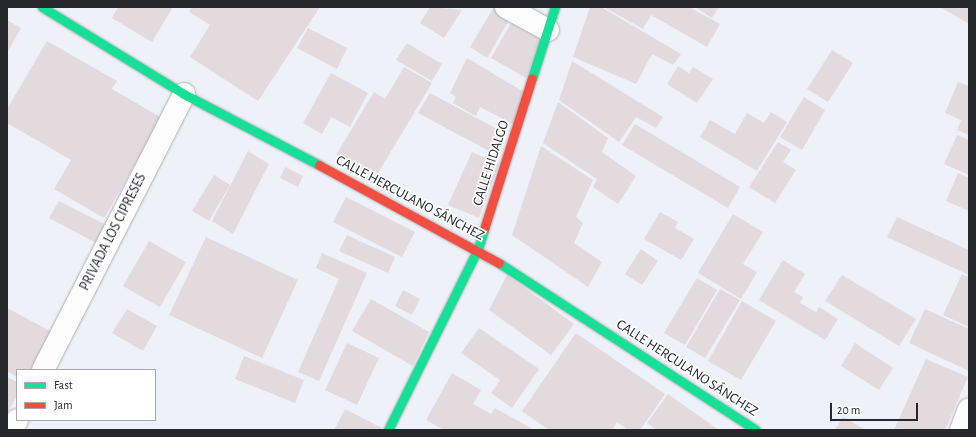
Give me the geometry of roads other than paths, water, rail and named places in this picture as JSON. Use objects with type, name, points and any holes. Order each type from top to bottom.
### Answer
[{"type":"street","name":"CALLE HERCULANO SÁNCHEZ","points":[[42,7],[184,94],[478,249],[756,430]]},
{"type":"street","points":[[506,7],[548,30]]},
{"type":"street","name":"CALLE HIDALGO","points":[[388,430],[478,249],[555,7]]},
{"type":"street","name":"PRIVADA LOS CIPRESES","points":[[44,369],[184,94]]},
{"type":"street","points":[[960,430],[969,409]]},
{"type":"street","points":[[12,430],[16,421]]}]
